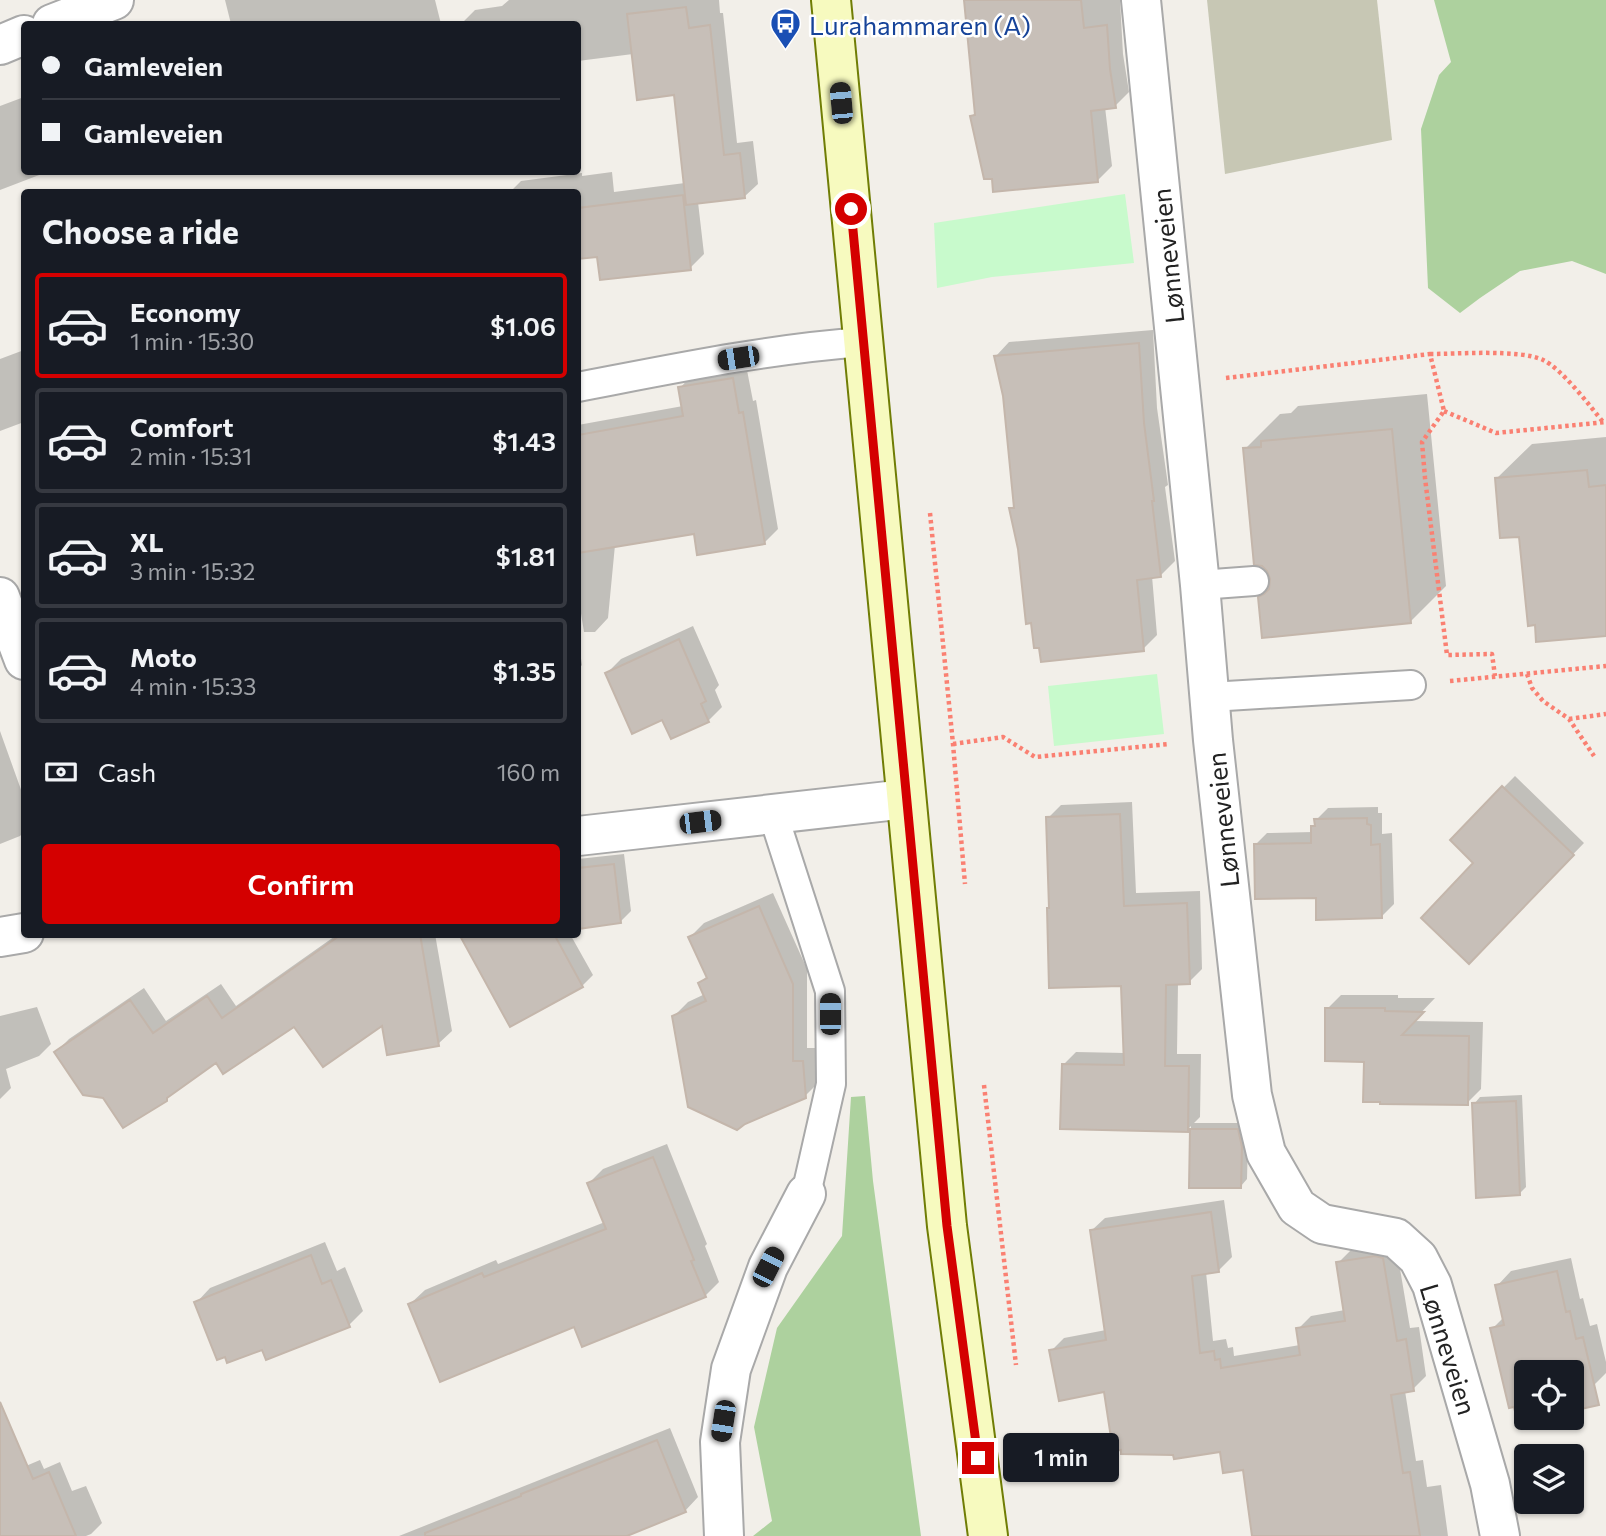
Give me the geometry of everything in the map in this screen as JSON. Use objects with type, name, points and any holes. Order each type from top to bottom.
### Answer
[{"type":"main road","points":[[831,0],[947,1226],[988,1536]]},
{"type":"street","points":[[60,21],[114,0]]},
{"type":"street","name":"Lønneveien","points":[[1141,0],[1213,740],[1252,1095],[1266,1153],[1297,1207],[1322,1224],[1396,1238],[1418,1258],[1432,1286],[1490,1484],[1500,1536]]},
{"type":"street","points":[[0,45],[21,36]]},
{"type":"street","points":[[0,597],[21,652]]},
{"type":"street","points":[[581,836],[906,799]]},
{"type":"street","points":[[0,937],[21,934]]},
{"type":"street","points":[[724,1536],[720,1442],[731,1369],[768,1267],[806,1194]]},
{"type":"lane","points":[[581,386],[811,346],[864,342]]},
{"type":"lane","points":[[1200,585],[1254,581]]},
{"type":"lane","points":[[1210,697],[1411,685]]},
{"type":"lane","points":[[773,814],[830,991],[831,1084],[806,1194]]},
{"type":"path","points":[[1229,378],[1430,354],[1519,354],[1544,360],[1561,374],[1605,422]]},
{"type":"path","points":[[1430,354],[1444,411],[1422,442],[1447,655],[1492,654],[1495,676]]},
{"type":"path","points":[[1444,411],[1496,433],[1605,422]]},
{"type":"path","points":[[1411,685],[1606,666]]},
{"type":"path","points":[[1527,674],[1532,688],[1543,701],[1569,719],[1594,756]]},
{"type":"path","points":[[1569,719],[1606,715]]},
{"type":"path","points":[[966,894],[953,744],[1003,737],[1035,757],[1213,740]]},
{"type":"path","points":[[982,1072],[1016,1372]]},
{"type":"shaded area","points":[[1207,0],[1377,0],[1392,140],[1225,174]]},
{"type":"green space","points":[[1434,0],[1606,0],[1606,274],[1572,261],[1520,271],[1460,313],[1428,288],[1421,129],[1439,75],[1451,62]]},
{"type":"green space","points":[[1125,194],[1134,263],[992,277],[937,288],[934,223]]},
{"type":"green space","points":[[1157,674],[1164,734],[1054,746],[1048,686]]},
{"type":"green space","points":[[865,1096],[873,1181],[921,1536],[753,1536],[772,1521],[754,1427],[777,1328],[842,1236],[851,1097]]},
{"type":"building","points":[[964,0],[1081,0],[1084,28],[1107,25],[1116,108],[1091,111],[1098,182],[993,192],[992,179],[984,179],[970,116],[975,115]]},
{"type":"building","points":[[686,7],[689,28],[710,25],[724,155],[740,153],[745,198],[686,205],[674,95],[637,100],[627,14]]},
{"type":"building","points":[[683,195],[691,270],[600,280],[597,257],[581,259],[581,208]]},
{"type":"building","points":[[1139,343],[1144,423],[1161,577],[1137,580],[1144,651],[1041,662],[1039,648],[1034,648],[1031,623],[1026,624],[1018,549],[1009,508],[1014,508],[1003,396],[994,356]]},
{"type":"building","points":[[733,378],[739,413],[743,412],[765,544],[697,555],[694,534],[581,553],[581,434],[683,416],[678,387]]},
{"type":"building","points":[[1392,429],[1411,623],[1262,638],[1258,597],[1269,589],[1270,579],[1262,566],[1254,565],[1243,448],[1261,447],[1261,441]]},
{"type":"building","points":[[1587,470],[1589,487],[1606,485],[1606,636],[1536,642],[1535,625],[1528,626],[1519,537],[1500,538],[1495,478]]},
{"type":"building","points":[[679,639],[706,701],[701,704],[709,722],[671,739],[662,720],[632,734],[605,673]]},
{"type":"building","points":[[1502,786],[1574,855],[1469,964],[1421,918],[1473,863],[1450,840]]},
{"type":"building","points":[[1120,814],[1124,906],[1187,903],[1190,984],[1166,985],[1165,1066],[1189,1066],[1188,1132],[1060,1129],[1062,1064],[1124,1065],[1121,986],[1049,988],[1046,817]]},
{"type":"building","points":[[1367,818],[1367,824],[1371,825],[1371,845],[1380,844],[1382,918],[1316,920],[1316,898],[1255,899],[1254,844],[1311,843],[1311,826],[1315,826],[1314,819]]},
{"type":"building","points":[[614,864],[621,923],[581,929],[581,868]]},
{"type":"building","points":[[759,906],[793,984],[793,1061],[803,1061],[806,1098],[737,1130],[688,1107],[672,1016],[706,1001],[698,983],[707,978],[688,937]]},
{"type":"building","points":[[336,938],[421,938],[439,1046],[387,1055],[382,1026],[323,1067],[294,1027],[223,1074],[216,1063],[167,1098],[167,1101],[123,1128],[103,1098],[83,1095],[54,1052],[130,1000],[153,1033],[207,996],[222,1018]]},
{"type":"building","points":[[461,938],[556,938],[583,987],[510,1027]]},
{"type":"building","points":[[1325,1008],[1385,1008],[1385,1011],[1424,1012],[1402,1035],[1469,1036],[1468,1105],[1363,1102],[1364,1062],[1325,1061]]},
{"type":"building","points":[[1516,1101],[1520,1195],[1476,1198],[1472,1103]]},
{"type":"building","points":[[1190,1129],[1238,1129],[1242,1147],[1241,1188],[1189,1188]]},
{"type":"building","points":[[653,1157],[706,1297],[582,1347],[574,1327],[440,1382],[408,1304],[482,1273],[484,1277],[606,1229],[587,1183]]},
{"type":"building","points":[[1211,1212],[1219,1272],[1192,1276],[1200,1353],[1214,1351],[1215,1360],[1220,1359],[1221,1368],[1300,1355],[1296,1328],[1345,1321],[1336,1262],[1375,1256],[1383,1258],[1397,1341],[1406,1339],[1414,1391],[1391,1395],[1403,1473],[1410,1472],[1420,1536],[1252,1536],[1243,1470],[1223,1473],[1220,1452],[1174,1459],[1173,1455],[1121,1454],[1121,1450],[1113,1451],[1104,1392],[1059,1401],[1049,1350],[1106,1340],[1090,1230]]},
{"type":"building","points":[[311,1255],[322,1284],[331,1280],[350,1327],[266,1360],[262,1350],[227,1363],[225,1357],[217,1360],[194,1302]]},
{"type":"building","points":[[1557,1271],[1566,1312],[1570,1311],[1576,1339],[1583,1337],[1599,1405],[1584,1408],[1584,1360],[1514,1360],[1514,1407],[1509,1408],[1490,1328],[1504,1325],[1495,1285]]},
{"type":"building","points":[[0,1402],[33,1479],[49,1472],[76,1536],[0,1536]]},
{"type":"building","points":[[657,1440],[686,1512],[627,1536],[425,1536],[425,1533]]},
{"type":"place","name":"Lurahammaren (A)","points":[[786,51]]},
{"type":"route","points":[[851,209],[947,1226],[978,1458]]}]
